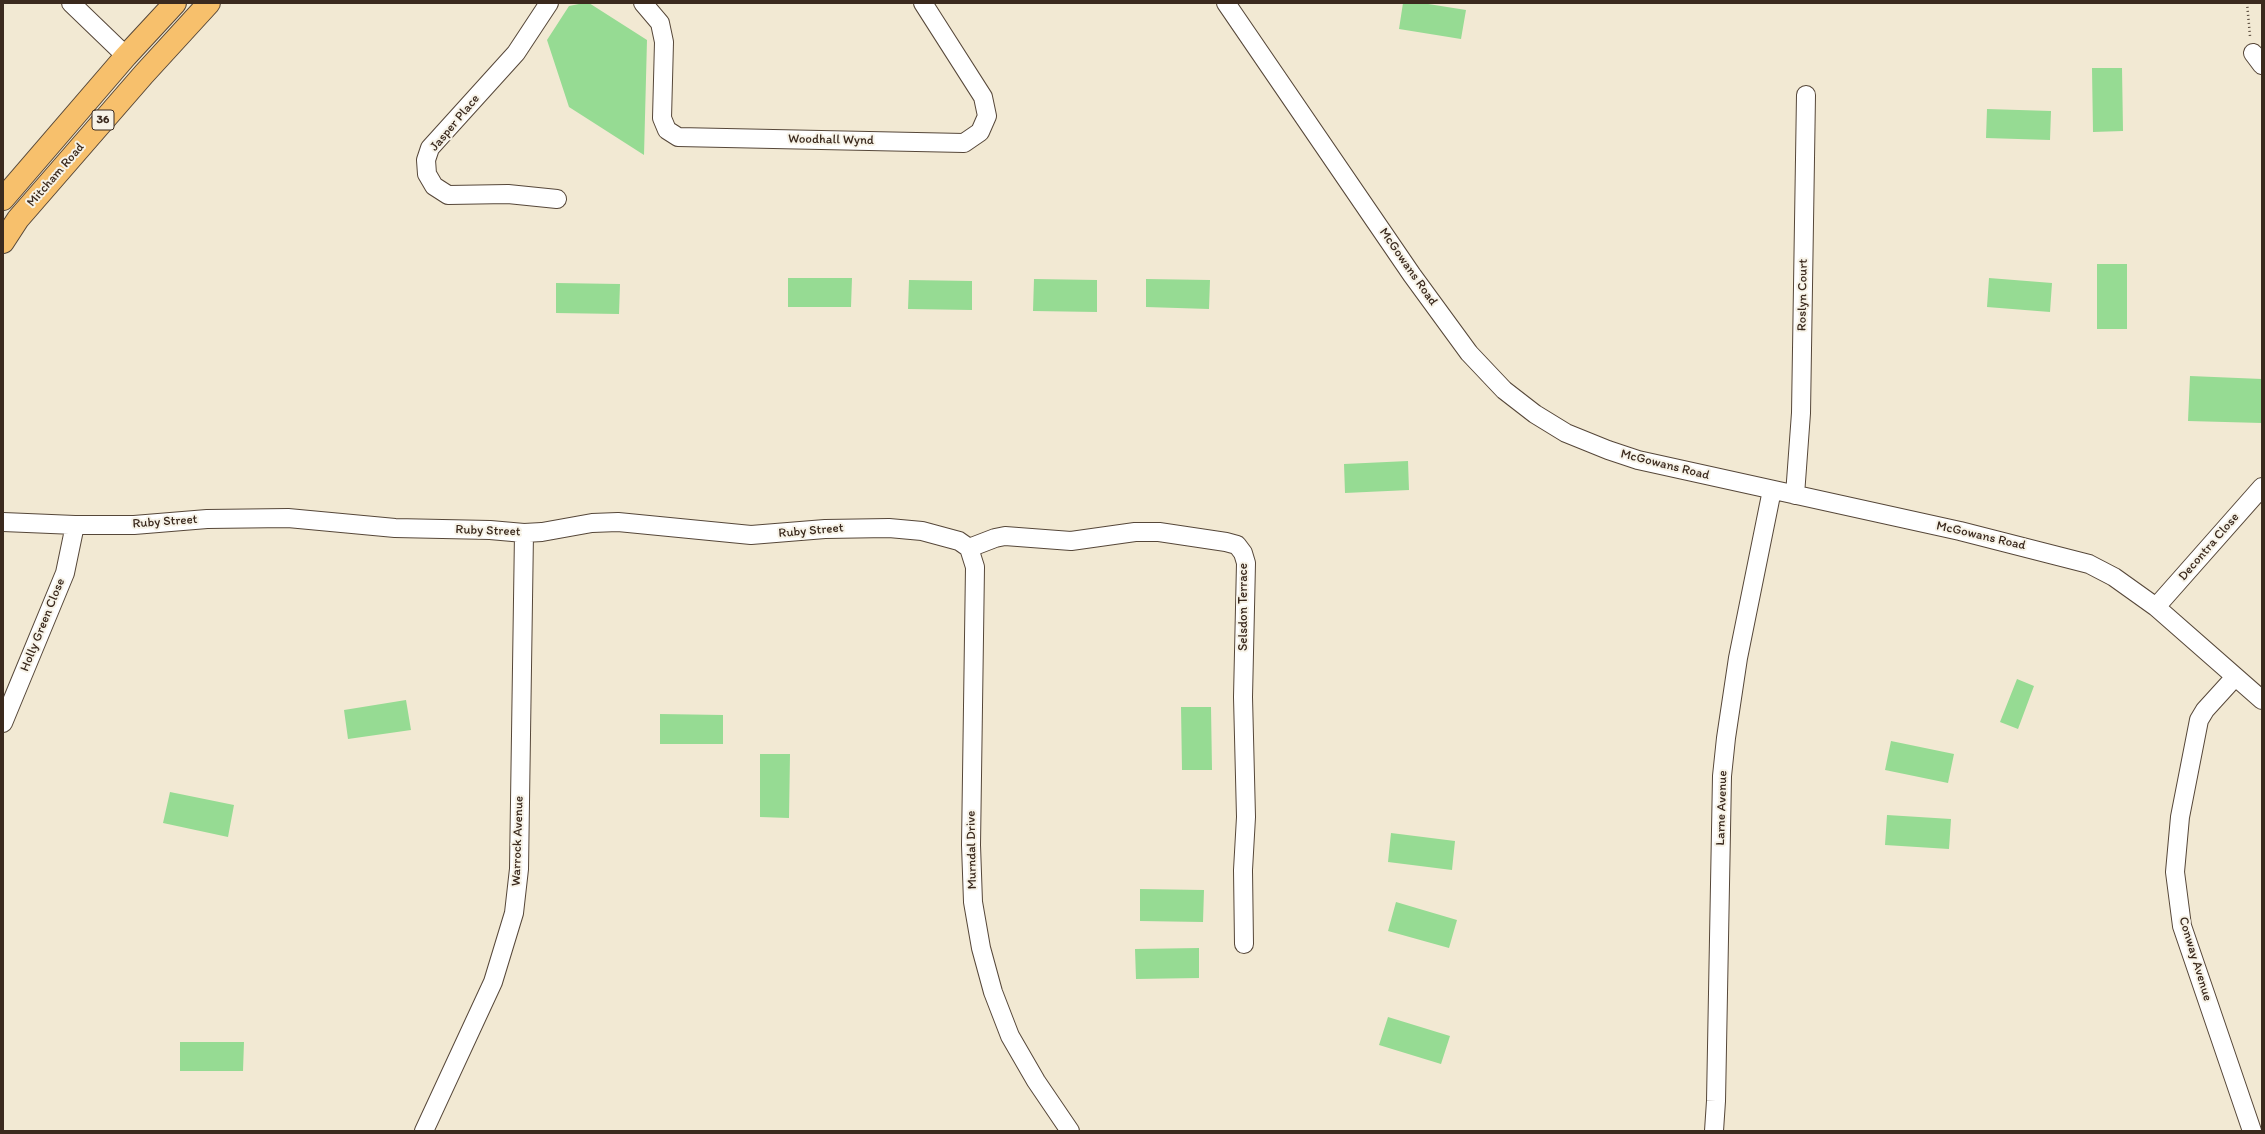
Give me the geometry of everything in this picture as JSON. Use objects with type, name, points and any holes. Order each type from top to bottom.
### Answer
[{"type":"main road","name":"Mitcham Road","points":[[3,199],[126,56],[175,3]]},
{"type":"main road","name":"Mitcham Road","points":[[3,242],[10,213],[144,74],[209,3]]},
{"type":"main road","points":[[126,56],[144,74]]},
{"type":"street","points":[[71,3],[126,56]]},
{"type":"street","name":"Jasper Place","points":[[549,3],[516,53],[430,148],[426,160],[427,174],[434,186],[448,195],[508,194],[557,199]]},
{"type":"street","name":"Woodhall Wynd","points":[[644,3],[660,23],[664,42],[662,118],[667,130],[678,137],[964,143],[980,132],[987,116],[983,97],[922,3]]},
{"type":"street","name":"McGowans Road","points":[[1226,3],[1412,275],[1469,353],[1504,390],[1535,414],[1566,433],[1638,460],[1967,532],[2089,564],[2114,577],[2156,607],[2262,700]]},
{"type":"street","name":"Roslyn Court","points":[[1795,495],[1801,413],[1806,95]]},
{"type":"street","name":"Decontra Close","points":[[2156,607],[2262,487]]},
{"type":"street","name":"Larne Avenue","points":[[1714,1131],[1716,1101],[1722,776],[1738,658],[1772,490]]},
{"type":"street","name":"Ruby Street","points":[[3,522],[75,525],[134,525],[207,519],[260,517],[327,520],[403,529],[490,530],[524,533],[542,532],[592,523],[618,522],[751,535],[825,529],[889,528],[922,531],[945,536],[969,548]]},
{"type":"street","name":"Holly Green Close","points":[[3,723],[65,573],[75,525]]},
{"type":"street","name":"Selsdon Terrace","points":[[969,548],[995,538],[1005,536],[1071,541],[1135,532],[1159,532],[1226,542],[1237,545],[1243,553],[1246,564],[1243,697],[1246,817],[1243,870],[1244,944]]},
{"type":"street","name":"Warrock Avenue","points":[[424,1131],[493,982],[514,913],[519,869],[524,533]]},
{"type":"street","name":"Murndal Drive","points":[[969,548],[975,567],[976,588],[971,845],[973,902],[981,948],[993,992],[1010,1036],[1036,1081],[1070,1131]]},
{"type":"street","name":"Conway Avenue","points":[[2236,677],[2205,710],[2199,720],[2180,817],[2176,872],[2182,926],[2252,1131]]},
{"type":"path","points":[[2247,3],[2257,59]]},
{"type":"green space","points":[[589,3],[647,40],[644,155],[569,107],[547,40],[569,6]]},
{"type":"green space","points":[[1403,3],[1422,3],[1466,10],[1461,39],[1399,29]]},
{"type":"green space","points":[[2092,68],[2122,68],[2123,131],[2093,132]]},
{"type":"green space","points":[[1987,109],[2051,111],[2050,140],[1986,138]]},
{"type":"green space","points":[[2097,264],[2127,264],[2127,329],[2097,329]]},
{"type":"green space","points":[[788,278],[852,278],[851,307],[788,307]]},
{"type":"green space","points":[[1989,278],[2052,283],[2050,312],[1987,307]]},
{"type":"green space","points":[[1034,279],[1097,280],[1097,312],[1033,311]]},
{"type":"green space","points":[[1146,279],[1210,280],[1209,309],[1146,307]]},
{"type":"green space","points":[[909,280],[972,281],[972,310],[908,309]]},
{"type":"green space","points":[[556,283],[620,284],[619,314],[556,313]]},
{"type":"green space","points":[[2190,376],[2262,379],[2262,423],[2188,421]]},
{"type":"green space","points":[[1408,461],[1409,490],[1345,493],[1344,464]]},
{"type":"green space","points":[[2017,679],[2034,686],[2018,729],[2000,722]]},
{"type":"green space","points":[[406,700],[411,730],[348,739],[344,710]]},
{"type":"green space","points":[[1181,707],[1211,707],[1212,770],[1182,770]]},
{"type":"green space","points":[[660,714],[723,715],[723,744],[660,744]]},
{"type":"green space","points":[[1891,741],[1954,754],[1948,783],[1885,770]]},
{"type":"green space","points":[[760,754],[790,754],[789,818],[760,817]]},
{"type":"green space","points":[[170,792],[234,805],[228,837],[163,823]]},
{"type":"green space","points":[[1887,815],[1951,819],[1949,849],[1885,845]]},
{"type":"green space","points":[[1391,833],[1455,841],[1452,870],[1388,862]]},
{"type":"green space","points":[[1140,889],[1204,890],[1203,922],[1140,921]]},
{"type":"green space","points":[[1396,902],[1457,920],[1449,948],[1388,931]]},
{"type":"green space","points":[[1199,948],[1199,978],[1136,979],[1135,949]]},
{"type":"green space","points":[[1388,1017],[1450,1036],[1441,1064],[1379,1045]]},
{"type":"green space","points":[[180,1042],[244,1042],[243,1071],[180,1071]]}]
